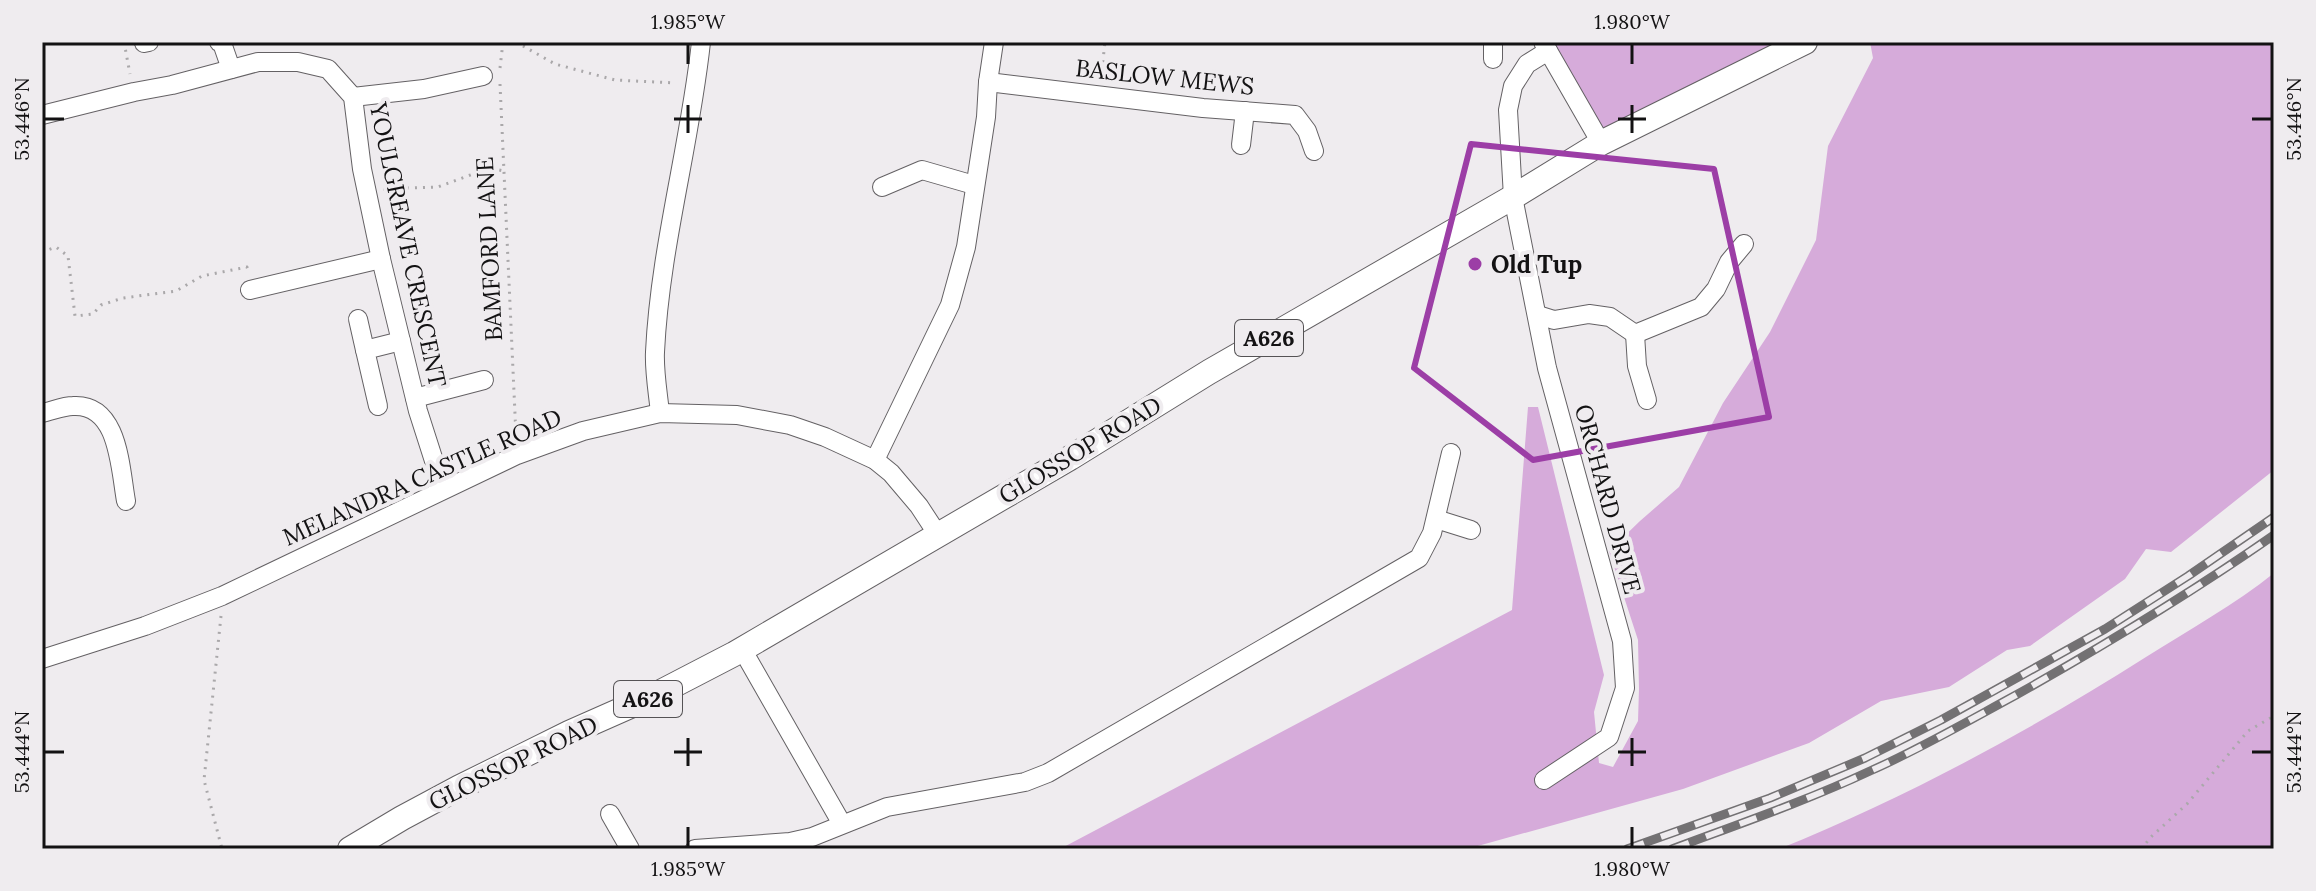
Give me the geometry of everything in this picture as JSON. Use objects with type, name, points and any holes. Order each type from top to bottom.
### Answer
[{"type":"main road","name":"GLOSSOP ROAD","points":[[350,849],[458,788],[655,695],[742,649],[1601,143],[1805,42]]},
{"type":"street","points":[[219,42],[231,69]]},
{"type":"street","points":[[660,413],[655,354],[661,294],[701,42]]},
{"type":"street","points":[[875,460],[950,305],[966,247],[994,42]]},
{"type":"street","points":[[1546,47],[1601,143]]},
{"type":"street","name":"ORCHARD DRIVE","points":[[1544,780],[1609,737],[1625,688],[1622,641],[1547,368],[1513,197],[1508,110],[1513,86],[1527,64],[1546,47]]},
{"type":"street","name":"YOULGREAVE CRESCENT","points":[[42,115],[258,62],[298,62],[328,69],[353,97],[381,259],[415,398],[443,489]]},
{"type":"street","points":[[353,97],[424,89],[483,76]]},
{"type":"street","name":"BASLOW MEWS","points":[[988,82],[1203,108],[1295,115],[1307,131],[1314,151]]},
{"type":"street","points":[[1241,145],[1245,111]]},
{"type":"street","points":[[882,187],[922,170],[974,185]]},
{"type":"street","points":[[1635,334],[1701,307],[1744,244]]},
{"type":"street","points":[[250,290],[381,259]]},
{"type":"street","points":[[1538,315],[1554,320],[1589,314],[1610,317],[1635,334]]},
{"type":"street","points":[[358,319],[378,406]]},
{"type":"street","points":[[1635,334],[1637,366],[1647,400]]},
{"type":"street","points":[[365,350],[401,341]]},
{"type":"street","points":[[415,398],[484,380]]},
{"type":"street","points":[[42,413],[73,406],[95,409],[113,434],[126,501]]},
{"type":"street","name":"MELANDRA CASTLE ROAD","points":[[42,659],[145,626],[222,596],[517,455],[583,431],[660,413],[737,415],[790,425],[825,437],[875,460],[891,473],[938,535]]},
{"type":"street","points":[[695,849],[790,842],[823,834],[887,807],[1025,782],[1048,773],[1419,558],[1432,533],[1451,453]]},
{"type":"street","points":[[1436,519],[1471,530]]},
{"type":"street","points":[[742,649],[842,824]]},
{"type":"street","points":[[610,814],[630,849]]},
{"type":"path","points":[[124,42],[134,92]]},
{"type":"path","name":"BAMFORD LANE","points":[[503,42],[499,73],[517,455]]},
{"type":"path","points":[[516,42],[555,64],[615,80],[695,83]]},
{"type":"path","points":[[1099,94],[1105,42]]},
{"type":"path","points":[[367,190],[438,187],[489,168],[504,171]]},
{"type":"path","points":[[42,252],[56,247],[68,256],[75,316],[93,314],[101,305],[123,298],[176,291],[202,276],[247,267],[250,290]]},
{"type":"path","points":[[222,596],[204,780],[222,849]]},
{"type":"path","points":[[2141,849],[2187,804],[2248,731],[2274,716]]},
{"type":"highlighted area","points":[[1471,144],[1714,169],[1769,417],[1533,460],[1414,368]]},
{"type":"shaded area","points":[[1549,42],[1785,42],[1602,136]]},
{"type":"shaded area","points":[[1870,42],[2274,42],[2274,470],[2171,552],[2146,549],[2125,579],[2030,646],[2007,650],[1949,687],[1881,701],[1809,743],[1683,789],[1467,849],[1060,849],[1512,610],[1528,407],[1538,407],[1604,675],[1594,712],[1599,763],[1613,767],[1638,721],[1639,689],[1638,640],[1609,551],[1679,487],[1723,403],[1770,332],[1816,240],[1828,146],[1873,58]]},
{"type":"shaded area","points":[[2274,573],[2274,849],[1779,849],[1921,785],[2012,737],[2212,616]]},
{"type":"railway","points":[[1627,849],[1770,798],[1865,758],[1941,720],[2105,629],[2274,517]]},
{"type":"railway","points":[[1672,849],[1821,792],[1926,744],[2115,638],[2274,535]]},
{"type":"place","name":"Old Tup","points":[[1475,264]]}]
